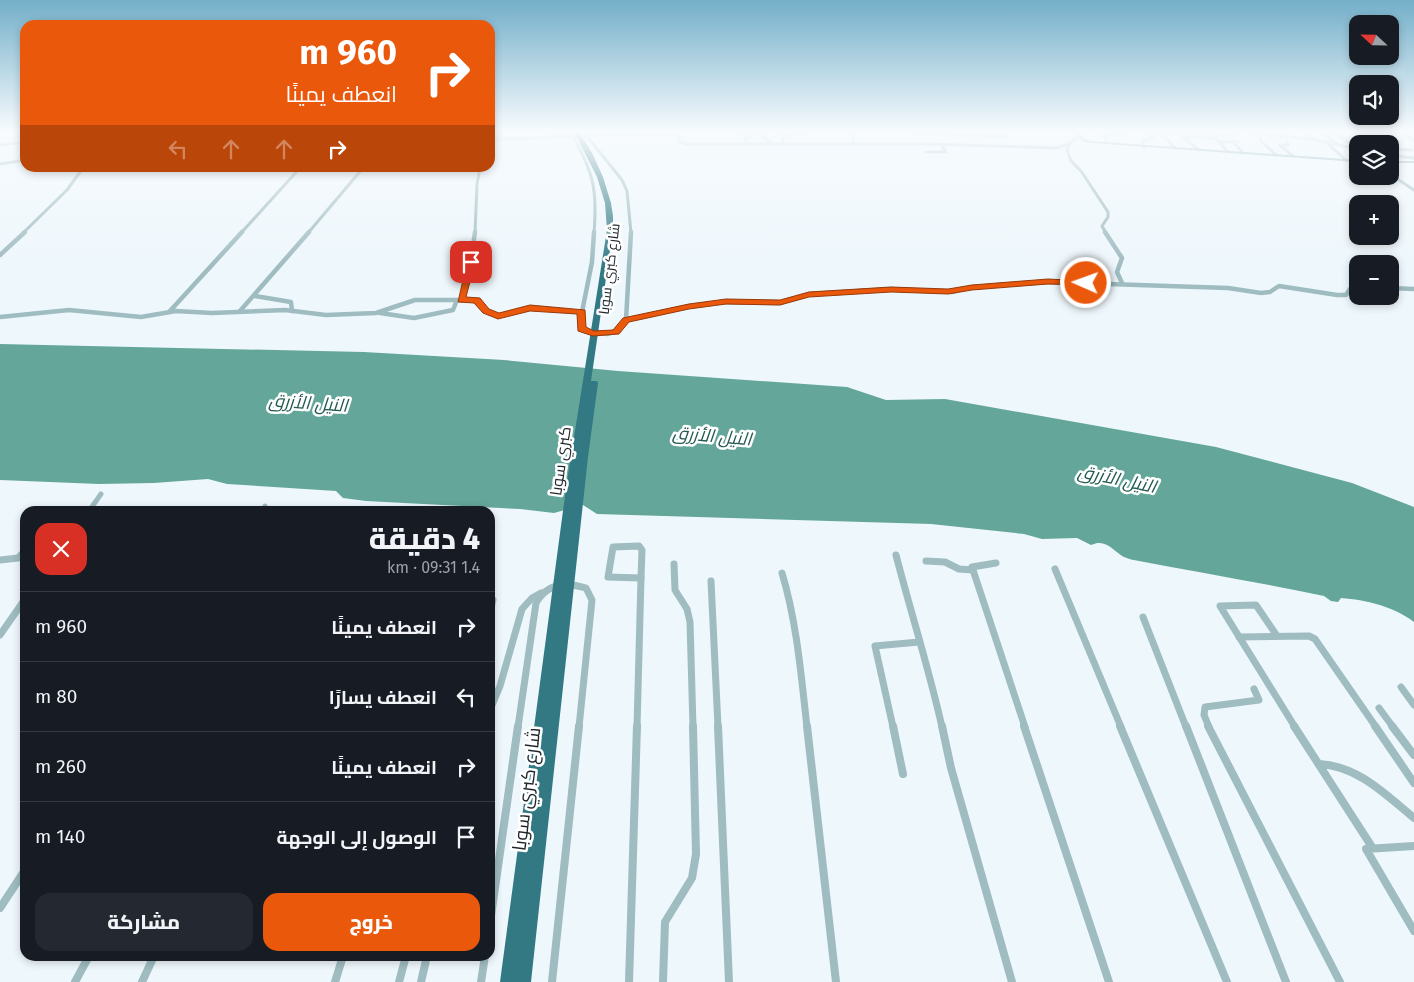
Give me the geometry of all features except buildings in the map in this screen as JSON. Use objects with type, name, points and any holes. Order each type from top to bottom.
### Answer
[{"type":"highway","name":"شارع كبري سوبا","points":[[600,176],[609,208],[609,239],[600,326]]},
{"type":"highway","name":"كبري سوبا","points":[[563,601],[572,481],[600,326]]},
{"type":"highway","name":"شارع كبري سوبا","points":[[508,982],[563,601]]},
{"type":"highway","name":"شارع كبري سوبا","points":[[523,982],[563,601]]},
{"type":"street","points":[[0,255],[78,176]]},
{"type":"street","points":[[0,317],[69,310],[141,317],[162,315],[170,311],[293,176]]},
{"type":"street","points":[[240,311],[255,296],[355,176]]},
{"type":"street","points":[[170,311],[292,311],[326,315],[379,313],[415,318],[453,310],[459,300],[471,262],[476,209],[475,183],[477,176]]},
{"type":"street","points":[[592,176],[598,205],[592,262],[580,326],[584,331],[590,333],[615,332],[626,320],[689,306],[732,301],[780,303],[809,294],[900,289],[952,292],[972,287],[1048,282],[1232,288],[1261,293],[1270,292],[1279,286],[1337,295],[1346,295],[1349,290]]},
{"type":"street","points":[[618,176],[627,191],[632,238],[626,320]]},
{"type":"street","points":[[1084,176],[1109,214],[1102,226],[1105,233],[1122,255],[1122,260],[1116,272],[1122,283]]},
{"type":"street","points":[[1399,180],[1414,190]]},
{"type":"street","points":[[1399,288],[1414,289]]},
{"type":"street","points":[[255,296],[291,302],[292,311]]},
{"type":"street","points":[[379,313],[415,300],[477,300],[486,311],[498,316],[530,308],[582,312]]},
{"type":"street","points":[[93,506],[101,494]]},
{"type":"street","points":[[628,982],[642,578],[641,547],[613,547],[608,577],[642,578]]},
{"type":"street","points":[[896,555],[919,642],[927,663],[951,768],[1012,982]]},
{"type":"street","points":[[0,560],[18,558],[20,556]]},
{"type":"street","points":[[926,561],[945,562],[959,569],[973,570]]},
{"type":"street","points":[[996,563],[973,566],[973,570],[985,599],[1109,982]]},
{"type":"street","points":[[663,982],[665,922],[692,878],[696,854],[690,622],[687,609],[675,590],[674,564]]},
{"type":"street","points":[[1055,569],[1227,982]]},
{"type":"street","points":[[782,573],[792,606],[796,630],[836,982]]},
{"type":"street","points":[[711,581],[728,982]]},
{"type":"street","points":[[495,698],[522,609],[532,598],[556,585],[572,583],[586,588],[592,600],[552,982]]},
{"type":"street","points":[[495,888],[535,608],[541,593]]},
{"type":"street","points":[[1277,636],[1256,605],[1221,605],[1239,637],[1372,847]]},
{"type":"street","points":[[0,635],[20,606]]},
{"type":"street","points":[[1143,617],[1286,982]]},
{"type":"street","points":[[1239,637],[1309,636],[1315,639],[1414,783]]},
{"type":"street","points":[[903,774],[875,646],[919,642]]},
{"type":"street","points":[[1401,687],[1414,705]]},
{"type":"street","points":[[1254,689],[1259,700],[1205,707],[1204,715],[1216,744],[1340,982]]},
{"type":"street","points":[[1378,708],[1414,755]]},
{"type":"street","points":[[1319,764],[1334,765],[1362,778],[1414,818]]},
{"type":"street","points":[[1412,847],[1372,847],[1367,848],[1367,851],[1414,931]]},
{"type":"street","points":[[0,908],[20,878]]},
{"type":"street","points":[[75,982],[86,961]]},
{"type":"street","points":[[142,982],[152,961]]},
{"type":"street","points":[[335,982],[341,961]]},
{"type":"street","points":[[399,982],[405,961]]},
{"type":"street","points":[[421,982],[426,961]]},
{"type":"street","points":[[481,982],[484,961]]},
{"type":"water","name":"النيل الأزرق","points":[[0,344],[364,352],[504,360],[618,371],[847,387],[886,400],[945,399],[1216,447],[1352,483],[1414,507],[1414,622],[1406,616],[1370,602],[1341,598],[1338,602],[1331,601],[1324,596],[1133,560],[1124,557],[1105,544],[1096,543],[1091,545],[1077,538],[1042,539],[1024,534],[931,524],[597,514],[583,505],[554,513],[495,508],[495,506],[366,501],[343,498],[336,491],[227,484],[208,479],[154,483],[99,484],[0,480]]},
{"type":"route","points":[[471,262],[461,300],[477,300],[486,311],[498,316],[530,308],[570,309],[582,312],[580,326],[584,331],[608,334],[615,332],[626,320],[666,313],[689,306],[732,301],[780,303],[790,302],[809,294],[868,292],[891,289],[948,292],[972,287],[1048,282],[1086,283]]}]
